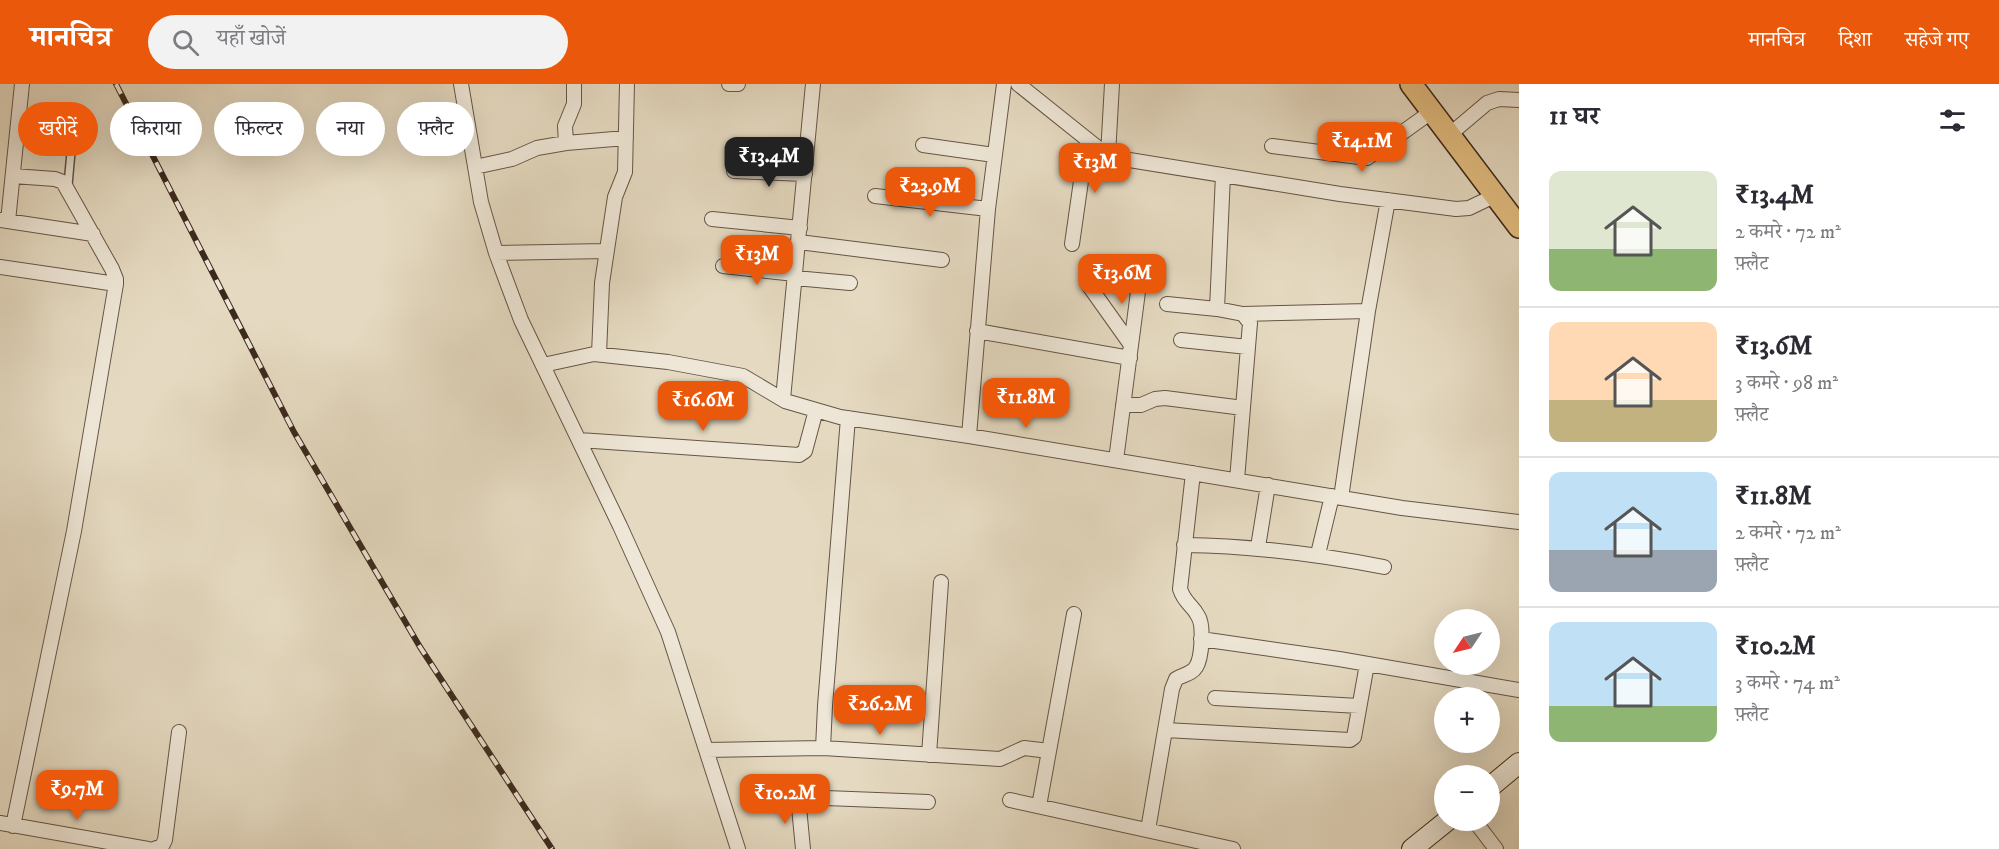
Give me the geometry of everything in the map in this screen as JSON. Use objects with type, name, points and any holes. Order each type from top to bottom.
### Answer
[{"type":"main road","points":[[1411,84],[1448,136],[1518,224]]},
{"type":"main road","points":[[1500,779],[1519,763]]},
{"type":"main road","points":[[1412,849],[1434,831]]},
{"type":"street","points":[[22,84],[13,176],[5,213],[93,234]]},
{"type":"street","points":[[461,84],[481,202],[496,253],[521,320],[621,526],[668,632],[738,849]]},
{"type":"street","points":[[566,143],[565,126],[574,104],[574,84]]},
{"type":"street","points":[[599,354],[600,296],[606,251],[615,197],[625,172],[627,84]]},
{"type":"street","points":[[732,84],[738,84]]},
{"type":"street","points":[[783,399],[813,84]]},
{"type":"street","points":[[969,436],[988,209],[1004,84]]},
{"type":"street","points":[[1018,84],[1108,154],[1117,158],[1388,200],[1462,209],[1494,196]]},
{"type":"street","points":[[1108,154],[1112,84]]},
{"type":"street","points":[[1448,136],[1487,103],[1499,99],[1519,100]]},
{"type":"street","points":[[1272,146],[1367,158],[1431,112]]},
{"type":"street","points":[[475,167],[512,159],[532,149],[566,143],[626,138]]},
{"type":"street","points":[[1072,244],[1088,139]]},
{"type":"street","points":[[923,145],[994,155]]},
{"type":"street","points":[[734,171],[805,174]]},
{"type":"street","points":[[1217,309],[1223,175]]},
{"type":"street","points":[[13,176],[56,179],[63,182],[114,273],[116,284],[74,531],[7,825],[148,849]]},
{"type":"street","points":[[875,196],[988,209]]},
{"type":"street","points":[[1318,554],[1336,497],[1388,200]]},
{"type":"street","points":[[712,219],[942,260]]},
{"type":"street","points":[[496,253],[606,251]]},
{"type":"street","points":[[723,266],[850,284]]},
{"type":"street","points":[[0,267],[116,284]]},
{"type":"street","points":[[1087,283],[1130,351]]},
{"type":"street","points":[[1116,460],[1139,284]]},
{"type":"street","points":[[1167,304],[1243,314],[1368,311]]},
{"type":"street","points":[[1237,480],[1250,323],[1243,314]]},
{"type":"street","points":[[977,331],[1130,351]]},
{"type":"street","points":[[1181,340],[1248,347]]},
{"type":"street","points":[[543,365],[599,354],[668,362],[735,374],[750,379],[783,399],[848,418],[1402,508],[1519,522]]},
{"type":"street","points":[[1123,405],[1141,405],[1155,399],[1165,398],[1243,408]]},
{"type":"street","points":[[579,440],[799,454],[805,451],[816,410]]},
{"type":"street","points":[[823,748],[848,418]]},
{"type":"street","points":[[1148,830],[1172,689],[1176,679],[1192,672],[1198,666],[1202,627],[1196,612],[1183,600],[1179,589],[1192,473]]},
{"type":"street","points":[[1258,547],[1268,485]]},
{"type":"street","points":[[1184,545],[1258,547],[1318,554],[1384,567]]},
{"type":"street","points":[[929,755],[941,582]]},
{"type":"street","points":[[1039,806],[1074,614]]},
{"type":"street","points":[[1201,639],[1519,690]]},
{"type":"street","points":[[1165,730],[1346,741],[1354,737],[1367,664]]},
{"type":"street","points":[[1215,699],[1359,706]]},
{"type":"street","points":[[154,849],[162,846],[165,840],[179,732]]},
{"type":"street","points":[[706,750],[823,748],[1000,759],[1024,748],[1049,751]]},
{"type":"street","points":[[752,795],[928,802]]},
{"type":"street","points":[[798,797],[802,849]]},
{"type":"street","points":[[1010,800],[1233,849]]},
{"type":"street","points":[[1482,831],[1496,849]]},
{"type":"lane","points":[[68,188],[71,156]]},
{"type":"railway","points":[[116,84],[294,432],[420,647],[552,849]]}]
